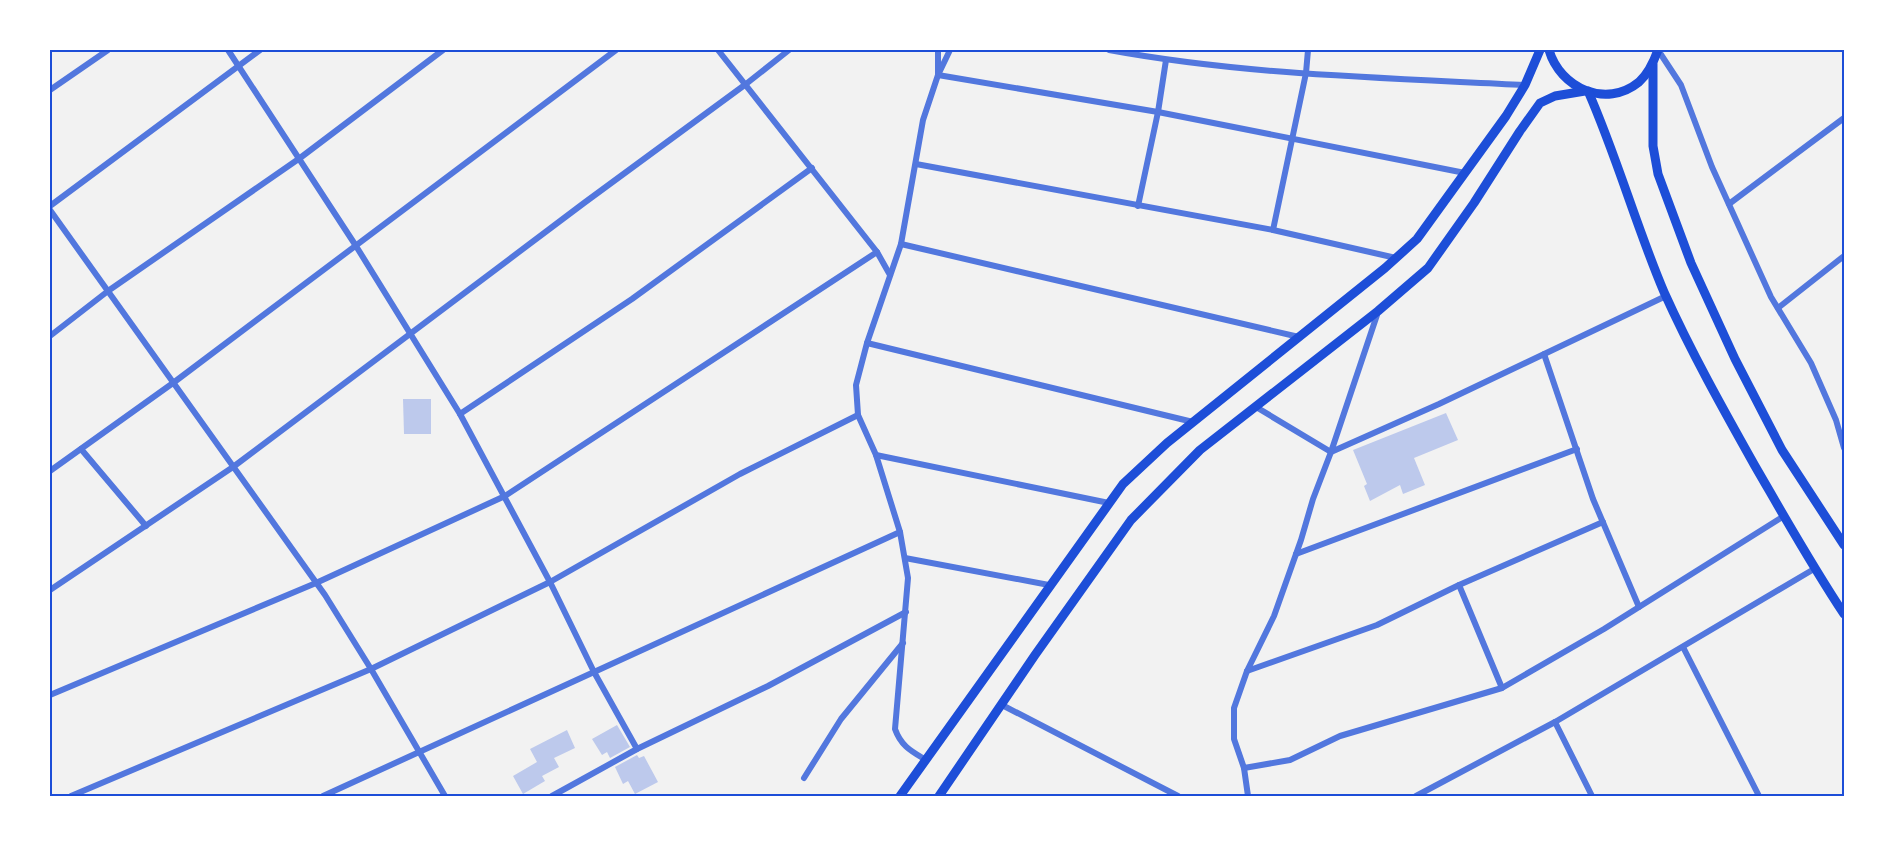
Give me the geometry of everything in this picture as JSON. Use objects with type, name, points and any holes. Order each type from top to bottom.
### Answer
[{"type":"main road","points":[[900,796],[1123,484],[1167,443],[1417,239],[1506,116],[1525,85],[1540,50]]},
{"type":"main road","points":[[1549,50],[1556,68],[1569,82],[1587,91],[1604,94],[1623,91],[1639,82],[1653,64],[1658,50]]},
{"type":"main road","points":[[1653,64],[1653,146],[1658,174],[1691,263],[1735,359],[1782,450],[1845,545]]},
{"type":"main road","points":[[1587,91],[1610,144],[1632,212],[1691,351],[1814,569],[1845,614]]},
{"type":"main road","points":[[939,796],[1131,520],[1200,450],[1378,311],[1428,268],[1540,103],[1555,96],[1587,91]]},
{"type":"street","points":[[50,90],[108,50]]},
{"type":"street","points":[[228,50],[300,158],[460,414],[550,582],[594,672],[637,749]]},
{"type":"street","points":[[260,50],[50,208],[316,583],[371,669],[446,796]]},
{"type":"street","points":[[50,336],[108,291],[300,158],[443,50]]},
{"type":"street","points":[[50,471],[173,383],[616,50]]},
{"type":"street","points":[[718,50],[877,252],[890,275]]},
{"type":"street","points":[[50,590],[233,468],[789,50]]},
{"type":"street","points":[[938,50],[938,75]]},
{"type":"street","points":[[926,760],[907,749],[899,740],[895,729],[908,578],[900,532],[876,456],[858,415],[856,386],[867,343],[901,244],[922,120],[938,75],[950,50]]},
{"type":"street","points":[[1109,50],[1128,51],[1166,60],[1306,73],[1525,85]]},
{"type":"street","points":[[1273,230],[1306,73],[1308,50]]},
{"type":"street","points":[[1658,50],[1681,85],[1712,167],[1778,308],[1811,363],[1836,420],[1845,448]]},
{"type":"street","points":[[1138,206],[1158,112],[1166,60]]},
{"type":"street","points":[[938,75],[1158,112],[1465,173]]},
{"type":"street","points":[[1729,204],[1845,118]]},
{"type":"street","points":[[916,164],[1273,230],[1396,258]]},
{"type":"street","points":[[460,414],[632,299],[812,168]]},
{"type":"street","points":[[901,244],[1299,337]]},
{"type":"street","points":[[50,695],[316,583],[505,496],[877,252]]},
{"type":"street","points":[[1778,308],[1845,256]]},
{"type":"street","points":[[1331,452],[1666,296]]},
{"type":"street","points":[[1248,796],[1244,768],[1234,739],[1234,708],[1247,671],[1274,616],[1378,311]]},
{"type":"street","points":[[867,343],[1194,423]]},
{"type":"street","points":[[1544,354],[1593,499],[1639,607]]},
{"type":"street","points":[[1256,407],[1331,452]]},
{"type":"street","points":[[71,796],[371,669],[550,582],[740,474],[858,415]]},
{"type":"street","points":[[1836,420],[1845,415]]},
{"type":"street","points":[[81,449],[146,526]]},
{"type":"street","points":[[1296,554],[1576,449]]},
{"type":"street","points":[[876,456],[1109,503]]},
{"type":"street","points":[[1244,768],[1290,760],[1340,736],[1502,688],[1639,607],[1784,516]]},
{"type":"street","points":[[1247,671],[1377,625],[1459,585],[1603,522]]},
{"type":"street","points":[[323,796],[900,532]]},
{"type":"street","points":[[905,558],[1049,585]]},
{"type":"street","points":[[1416,796],[1555,722],[1814,569]]},
{"type":"street","points":[[1459,585],[1502,688]]},
{"type":"street","points":[[552,796],[637,749],[768,686],[906,612]]},
{"type":"street","points":[[804,778],[841,719],[903,643]]},
{"type":"street","points":[[1683,647],[1759,796]]},
{"type":"street","points":[[1002,705],[1167,795],[1178,796]]},
{"type":"street","points":[[1555,722],[1592,796]]},
{"type":"building","points":[[403,399],[431,399],[431,434],[404,434]]},
{"type":"building","points":[[1446,413],[1458,440],[1414,458],[1425,485],[1403,494],[1400,485],[1370,501],[1364,486],[1367,484],[1353,450]]},
{"type":"building","points":[[617,725],[630,747],[610,758],[607,752],[602,755],[592,739]]},
{"type":"building","points":[[567,730],[575,748],[554,758],[559,767],[542,776],[545,781],[523,794],[513,776],[537,762],[530,749]]},
{"type":"building","points":[[637,755],[639,758],[644,756],[658,782],[635,794],[628,781],[623,784],[615,767]]}]
